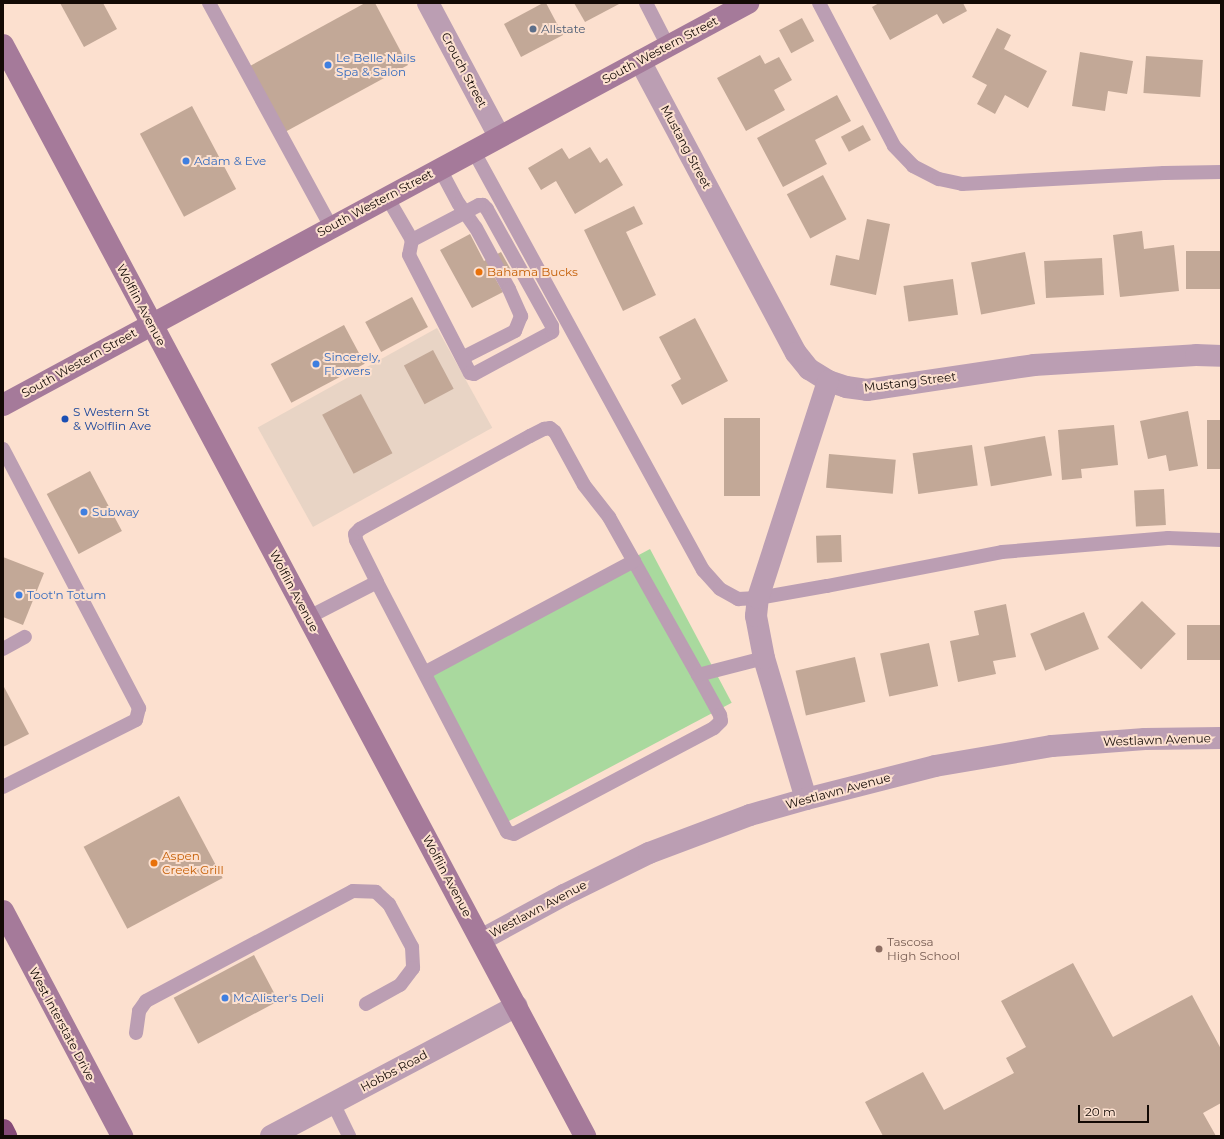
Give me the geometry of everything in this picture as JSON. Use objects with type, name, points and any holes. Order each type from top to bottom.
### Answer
[{"type":"highway","points":[[3,1130],[6,1136]]},
{"type":"main road","name":"South Western Street","points":[[3,405],[473,150],[748,3]]},
{"type":"main road","name":"Wolflin Avenue","points":[[3,45],[585,1136]]},
{"type":"main road","name":"West Interstate Drive","points":[[3,911],[122,1136]]},
{"type":"street","name":"Crouch Street","points":[[428,3],[499,136]]},
{"type":"street","name":"Mustang Street","points":[[640,61],[796,353],[809,369],[828,381],[846,387],[867,390],[1034,365],[1196,355],[1221,356]]},
{"type":"street","points":[[806,799],[764,658],[756,616],[758,598],[828,381]]},
{"type":"street","name":"Westlawn Avenue","points":[[481,940],[571,891],[649,853],[750,815],[806,799],[935,766],[1052,746],[1144,739],[1221,738]]},
{"type":"street","name":"Hobbs Road","points":[[271,1136],[516,1006]]},
{"type":"lane","points":[[209,3],[331,227]]},
{"type":"lane","points":[[646,3],[668,46]]},
{"type":"lane","points":[[819,3],[894,146],[913,166],[939,179],[962,184],[1164,173],[1221,172]]},
{"type":"lane","points":[[473,150],[703,570],[720,589],[738,599],[758,598],[827,586],[1002,552],[1168,538],[1221,540]]},
{"type":"lane","points":[[440,168],[509,289],[521,316],[515,331],[462,358]]},
{"type":"lane","points":[[387,197],[412,240],[410,255],[470,373],[474,374],[552,332],[552,326],[487,209],[483,205],[479,205],[464,212],[412,240]]},
{"type":"lane","points":[[550,428],[555,432],[584,485],[607,513],[720,715],[721,721],[718,725],[514,834],[507,832],[426,672],[377,582],[356,540],[355,534],[360,529],[530,436],[544,429],[550,428]]},
{"type":"lane","points":[[3,449],[139,708],[136,720],[3,787]]},
{"type":"lane","points":[[426,672],[634,561]]},
{"type":"lane","points":[[309,618],[377,582]]},
{"type":"lane","points":[[3,649],[25,638]]},
{"type":"lane","points":[[698,675],[764,658]]},
{"type":"lane","points":[[136,1033],[139,1011],[146,1001],[353,891],[376,892],[389,904],[412,947],[413,968],[400,985],[366,1004]]},
{"type":"lane","points":[[333,1103],[349,1135]]},
{"type":"shaded area","points":[[437,328],[492,428],[313,527],[258,427]]},
{"type":"green space","points":[[650,549],[732,703],[500,826],[419,672]]},
{"type":"building","points":[[60,3],[103,3],[117,29],[84,47]]},
{"type":"building","points":[[365,3],[375,3],[408,65],[285,132],[250,66]]},
{"type":"building","points":[[543,3],[546,3],[563,35],[521,57],[504,24]]},
{"type":"building","points":[[574,3],[621,3],[585,22]]},
{"type":"building","points":[[879,3],[963,3],[967,11],[943,24],[937,14],[890,40],[872,7]]},
{"type":"building","points":[[802,18],[814,41],[791,53],[779,30]]},
{"type":"building","points":[[997,28],[1011,35],[1004,49],[1047,71],[1028,108],[1005,95],[995,114],[977,104],[987,85],[972,77]]},
{"type":"building","points":[[1080,52],[1133,61],[1127,94],[1108,91],[1105,111],[1072,106]]},
{"type":"building","points":[[760,55],[765,64],[779,57],[792,80],[774,90],[785,110],[746,131],[717,78]]},
{"type":"building","points":[[1146,56],[1203,60],[1200,97],[1143,93]]},
{"type":"building","points":[[837,95],[851,121],[815,140],[827,164],[783,187],[757,138]]},
{"type":"building","points":[[192,106],[236,189],[184,217],[140,134]]},
{"type":"building","points":[[863,125],[871,140],[849,152],[841,137]]},
{"type":"building","points":[[590,147],[600,163],[607,158],[623,185],[575,214],[556,181],[541,190],[528,168],[562,148],[569,159]]},
{"type":"building","points":[[823,175],[846,219],[810,238],[787,194]]},
{"type":"building","points":[[634,206],[643,224],[626,232],[656,295],[623,311],[584,230]]},
{"type":"building","points":[[867,219],[890,224],[876,295],[830,285],[836,255],[859,260]]},
{"type":"building","points":[[1142,231],[1144,249],[1174,245],[1179,291],[1120,297],[1113,235]]},
{"type":"building","name":"Bahama Bucks","points":[[470,234],[484,261],[501,252],[511,270],[495,278],[503,292],[472,308],[440,250]]},
{"type":"building","points":[[1186,251],[1221,251],[1221,289],[1186,289]]},
{"type":"building","points":[[1025,252],[1035,304],[981,315],[971,262]]},
{"type":"building","points":[[1102,258],[1104,295],[1046,298],[1044,261]]},
{"type":"building","points":[[953,279],[958,315],[908,322],[903,286]]},
{"type":"building","points":[[412,297],[428,327],[381,352],[365,322]]},
{"type":"building","points":[[695,318],[728,381],[682,405],[671,385],[681,379],[659,337]]},
{"type":"building","points":[[344,325],[365,364],[291,403],[271,364]]},
{"type":"building","points":[[433,350],[454,389],[425,404],[404,365]]},
{"type":"building","points":[[361,394],[392,453],[354,474],[322,415]]},
{"type":"building","points":[[1188,411],[1198,466],[1169,471],[1166,455],[1148,459],[1140,421]]},
{"type":"building","points":[[724,418],[760,418],[760,496],[724,496]]},
{"type":"building","points":[[1207,420],[1221,420],[1221,469],[1207,469]]},
{"type":"building","points":[[1114,425],[1118,465],[1081,469],[1082,478],[1062,480],[1058,430]]},
{"type":"building","points":[[1045,436],[1052,475],[991,486],[984,447]]},
{"type":"building","points":[[972,445],[978,486],[918,494],[913,453]]},
{"type":"building","points":[[829,454],[896,460],[893,494],[826,488]]},
{"type":"building","points":[[90,471],[122,531],[79,554],[47,494]]},
{"type":"building","points":[[1164,489],[1166,525],[1136,527],[1134,491]]},
{"type":"building","points":[[841,535],[842,562],[817,563],[816,536]]},
{"type":"building","name":"Toot'n Totum","points":[[3,557],[44,573],[23,625],[3,617]]},
{"type":"building","points":[[1142,601],[1176,634],[1141,670],[1107,637]]},
{"type":"building","points":[[1006,604],[1016,657],[993,661],[996,674],[958,682],[950,641],[979,635],[974,611]]},
{"type":"building","points":[[1084,612],[1099,649],[1045,671],[1030,634]]},
{"type":"building","points":[[1187,625],[1221,625],[1221,660],[1187,660]]},
{"type":"building","points":[[929,643],[938,686],[889,696],[880,653]]},
{"type":"building","points":[[855,657],[865,702],[806,716],[796,671]]},
{"type":"building","points":[[3,685],[29,734],[3,747]]},
{"type":"building","name":"Aspen Creek Grill","points":[[179,796],[223,878],[127,929],[84,847]]},
{"type":"building","points":[[254,955],[278,1001],[198,1044],[174,998]]},
{"type":"building","points":[[1073,963],[1113,1037],[1192,995],[1221,1049],[1221,1103],[1203,1113],[1216,1136],[883,1136],[865,1102],[923,1072],[944,1110],[1014,1073],[1006,1058],[1026,1047],[1001,1001]]},
{"type":"place","name":"Allstate","points":[[533,29]]},
{"type":"place","name":"Le Belle Nails Spa & Salon","points":[[328,65]]},
{"type":"place","name":"Adam & Eve","points":[[186,161]]},
{"type":"place","name":"Bahama Bucks","points":[[479,272]]},
{"type":"place","name":"Sincerely, Flowers","points":[[316,364]]},
{"type":"place","name":"S Western St & Wolflin Ave","points":[[65,419]]},
{"type":"place","name":"Subway","points":[[84,512]]},
{"type":"place","name":"Toot'n Totum","points":[[19,595]]},
{"type":"place","name":"Aspen Creek Grill","points":[[154,863]]},
{"type":"place","name":"Tascosa High School","points":[[879,949]]},
{"type":"place","name":"McAlister's Deli","points":[[225,998]]}]
